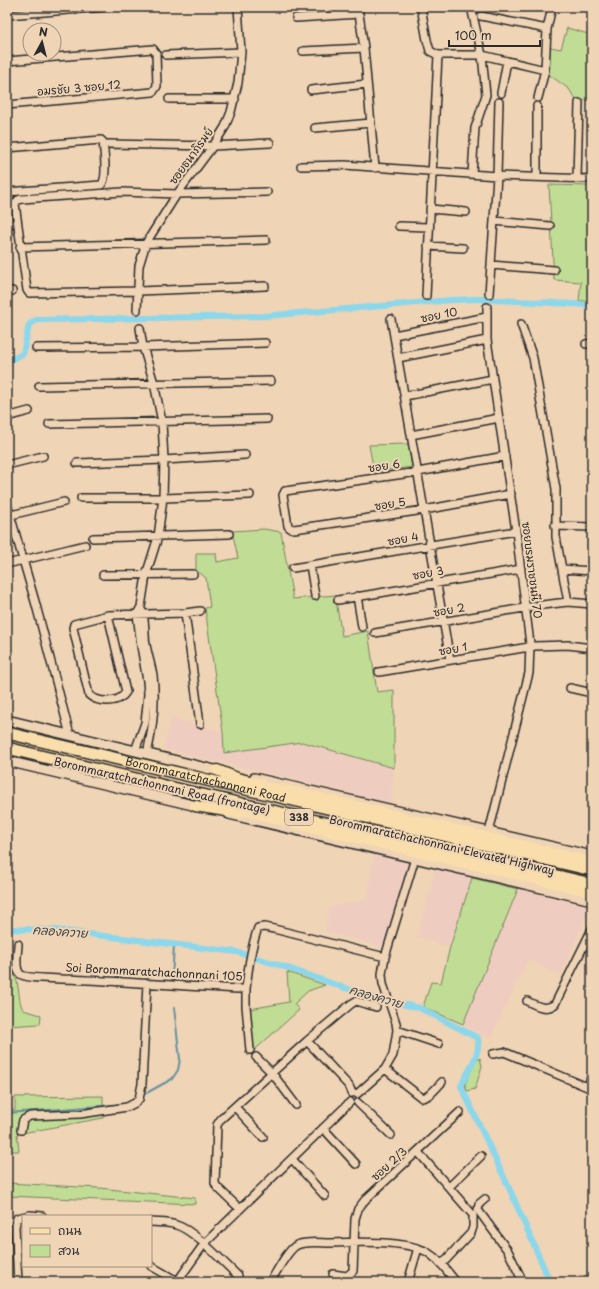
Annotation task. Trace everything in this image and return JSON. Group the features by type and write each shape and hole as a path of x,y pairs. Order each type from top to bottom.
{"highway":[{"name":"Borommaratchachonnani Road","path":"7,733 592,870"},
{"name":"Borommaratchachonnani Road","path":"7,748 194,793 592,884"}],"main road":[{"path":"7,720 147,754 301,788 592,856"},
{"name":"Borommaratchachonnani Road (frontage)","path":"7,761 592,900"},
{"path":"217,770 237,778 291,791"},
{"name":"Borommaratchachonnani Elevated Highway","path":"201,779 291,791 592,862"},
{"name":"Borommaratchachonnani Elevated Highway","path":"194,793 220,803 273,818 592,892"},
{"path":"194,806 273,818"}],"street":[{"path":"7,16 106,7"},
{"name":"ซอยธนาภิรมย์","path":"137,310 139,266 146,243 176,194 213,146 225,127 235,98 241,52 238,7"},
{"path":"421,7 426,40 430,51 438,55 482,55 545,70"},
{"path":"471,7 482,55 486,95 476,128 472,174"},
{"path":"538,98 545,70 547,29 552,7"},
{"path":"296,18 358,11 368,84 375,168"},
{"path":"482,16 547,29"},
{"path":"303,51 364,48"},
{"name":"อมรชัย 3 ซอย 12","path":"7,61 153,49 156,53 157,86 153,92 7,105"},
{"path":"166,55 241,52"},
{"path":"426,296 428,228 433,171 438,55"},
{"path":"501,93 507,61"},
{"path":"312,90 368,84"},
{"path":"169,98 235,98"},
{"path":"489,294 497,176 499,102"},
{"path":"577,178 579,103"},
{"path":"537,106 537,177"},
{"path":"315,128 371,123"},
{"path":"7,148 101,140 103,142 105,176 101,185 7,192"},
{"path":"108,144 213,146 270,143"},
{"path":"301,166 345,165 497,176 592,179"},
{"path":"264,286 139,291 30,292 27,290 15,204 16,201 20,199 122,192 176,194 267,192"},
{"path":"430,209 466,212"},
{"path":"494,221 550,226"},
{"path":"399,226 428,228"},
{"path":"20,247 266,240"},
{"path":"428,246 463,248"},
{"path":"491,265 554,270"},
{"name":"ซอยบรมราชชนนี 70","path":"487,307 487,340 511,494 530,646 529,673 489,832"},
{"name":"ซอย 10","path":"394,335 488,317"},
{"path":"391,319 450,660"},
{"path":"521,324 530,346 556,489 557,507 555,526 568,602"},
{"path":"135,751 143,730 146,712 147,681 141,646 140,612 146,575 158,537 163,498 164,460 162,422 154,383 143,347 140,328"},
{"path":"398,358 487,340"},
{"path":"36,348 143,347 265,343"},
{"path":"405,396 493,379"},
{"path":"39,386 271,380"},
{"path":"7,416 30,410"},
{"path":"411,435 499,418"},
{"path":"49,424 267,419"},
{"path":"7,465 43,456"},
{"path":"77,463 245,456"},
{"name":"ซอย 6","path":"286,510 283,493 285,491 418,472 505,456"},
{"name":"ซอย 5","path":"286,510 288,526 294,529 424,510 511,494"},
{"path":"81,498 163,498 250,495"},
{"path":"9,515 64,502"},
{"path":"7,504 9,515 24,560 70,736"},
{"path":"555,526 592,528"},
{"name":"ซอย 4","path":"293,568 516,531"},
{"path":"93,538 229,534"},
{"path":"7,564 84,545"},
{"path":"310,565 315,596"},
{"name":"ซอย 3","path":"338,600 521,569"},
{"path":"562,569 592,571"},
{"path":"103,575 193,574"},
{"path":"357,596 362,627"},
{"name":"ซอย 2","path":"375,633 568,602 592,604"},
{"path":"108,615 126,692 121,698 113,701 89,696 73,628 76,622 108,615 140,612 185,613 200,611"},
{"path":"140,612 154,688 154,714 147,754"},
{"path":"185,613 200,724"},
{"name":"ซอย 1","path":"379,672 530,646 568,645 592,648"},
{"path":"570,688 592,693"},
{"path":"143,730 152,732"},
{"path":"350,1102 349,1096 355,1094 385,1069 393,1055 397,1030 394,1016 383,984 382,974 385,957 415,858"},
{"name":"Soi Borommaratchachonnani 105","path":"18,944 17,963 20,973 22,975 36,978 246,989 249,966 258,928 264,927 385,957"},
{"path":"527,1001 544,1008 555,1004 592,929"},
{"path":"21,1130 23,1120 30,1116 80,1114 107,1111 127,1107 135,1103 139,1096 142,1084 147,983"},
{"path":"246,989 250,1050"},
{"path":"240,1209 217,1187 215,1179 217,1125 307,1041 342,1011 356,1001 376,1007"},
{"path":"397,1030 439,1044"},
{"path":"307,1041 360,1099 358,1103"},
{"path":"493,1054 504,1052 590,1088 592,1074"},
{"path":"256,1058 272,1073 296,1105"},
{"path":"385,1069 422,1098 426,1098 442,1082"},
{"path":"350,1102 353,1104 358,1103 391,1135"},
{"path":"152,1267 178,1282 204,1244 350,1102"},
{"path":"235,1107 262,1137"},
{"name":"ซอย 2/3","path":"333,1274 347,1276 353,1271 355,1218 358,1209 365,1200 460,1112"},
{"path":"323,1128 356,1164"},
{"path":"418,1152 473,1215 473,1227 471,1233 442,1264"},
{"path":"449,1188 481,1156"},
{"path":"292,1159 325,1196"},
{"path":"485,1198 479,1204 478,1210 508,1251 523,1282"},
{"path":"18,1282 20,1255 15,1227 17,1218 22,1217"},
{"path":"152,1222 176,1225 185,1229 204,1244 238,1276"},
{"path":"274,1280 289,1252 296,1246 304,1243 354,1242 382,1243 418,1248 432,1255 442,1264 456,1282"},
{"path":"408,1282 418,1248"}],"shaded area":[{"path":"171,718 223,732 224,753 302,742 394,768 391,803 164,749"},
{"path":"374,854 409,862 383,947 325,931 330,907 367,900"},
{"path":"436,869 472,878 450,947 417,937"},
{"path":"518,889 591,906 560,975 528,959 490,1039 463,1024"}],"green space":[{"path":"567,28 592,35 592,101 576,100 569,89 548,74 550,47 561,49"},
{"path":"549,185 592,186 592,301 579,301 581,282 554,280"},
{"path":"408,444 412,467 374,472 369,445"},
{"path":"264,529 281,532 293,599 335,595 342,636 368,631 377,692 394,690 394,768 302,742 224,753 223,732 205,608 210,607 206,578 196,570 196,553 216,553 217,562 238,558 232,531"},
{"path":"472,878 518,889 463,1024 423,1007 431,982 441,983 450,947"},
{"path":"7,967 12,971 17,981 23,1010 41,1015 40,1024 7,1026"},
{"path":"287,972 325,985 308,991 294,1004 299,1010 248,1056 244,1010 289,1002"},
{"path":"480,1058 482,1066 475,1089 467,1091 465,1085 474,1062"},
{"path":"103,1096 103,1118 17,1134 19,1151 7,1151 7,1111 15,1110 15,1097"},
{"path":"7,1183 99,1188 195,1198 195,1204 7,1196"}],"waterway":[{"path":"7,361 23,354 29,325 36,320 264,316 480,299 592,305"},
{"name":"คลองควาย","path":"7,929 55,930 237,952 374,998 420,1008 478,1038 478,1050 476,1056 461,1086 510,1190 550,1282"},
{"path":"172,980 174,944"},
{"path":"141,1096 172,1079 178,1070 180,1059 174,1008"},
{"path":"7,1113 126,1104 136,1098"}]}
